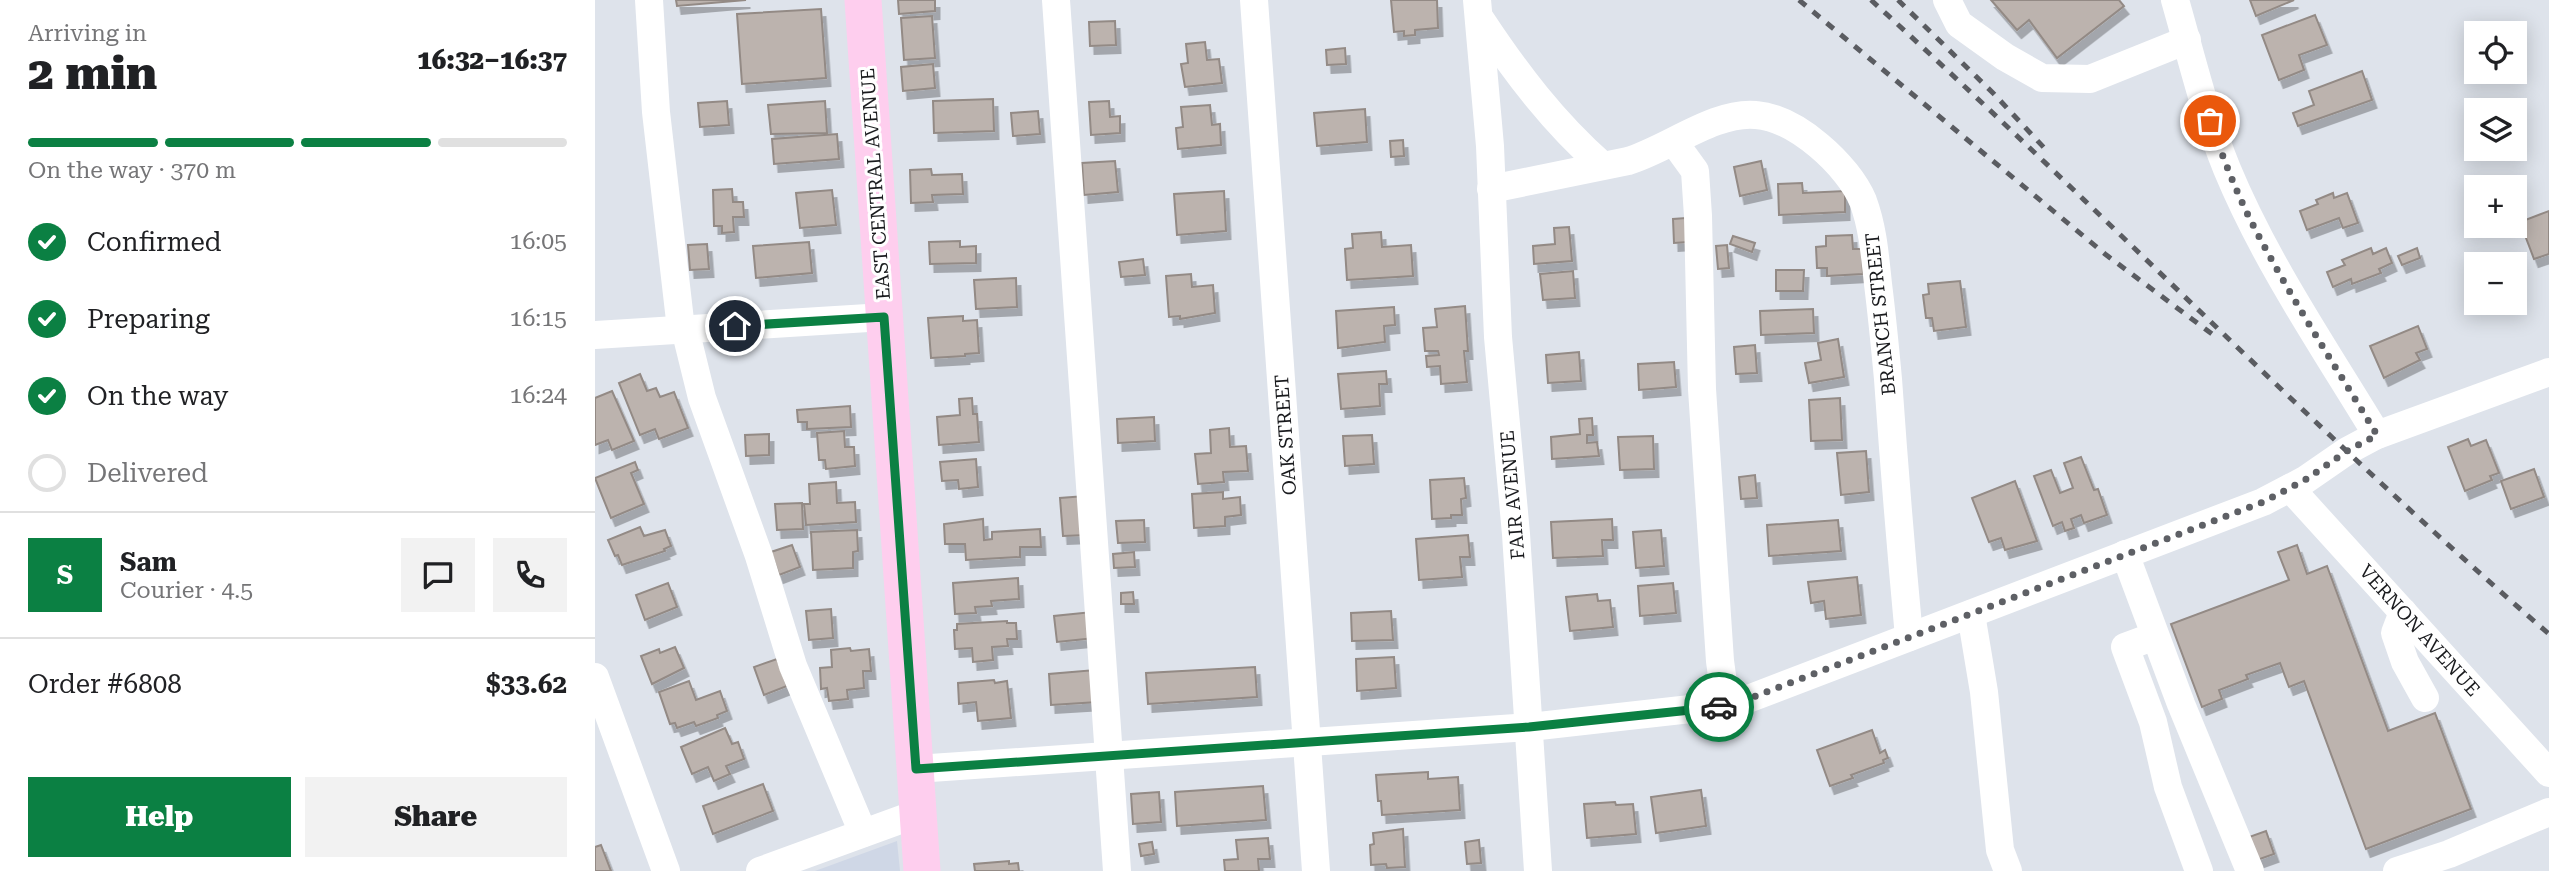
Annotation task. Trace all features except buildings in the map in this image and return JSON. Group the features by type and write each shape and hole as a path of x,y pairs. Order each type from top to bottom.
{"main road":[{"name":"EAST CENTRAL AVENUE","path":"863,0 922,871"}],"street":[{"path":"649,0 656,113 683,329 702,398 759,556 793,666 863,833"},
{"path":"1056,0 1117,871"},
{"name":"OAK STREET","path":"1254,0 1315,871"},
{"path":"1947,0 1959,24 2005,58 2042,78 2090,79 2187,40"},
{"path":"2175,0 2210,121 2247,213 2281,276 2377,435"},
{"path":"1478,9 1510,64 1567,135 1602,165"},
{"name":"FAIR AVENUE","path":"1478,9 1488,119 1497,337 1516,534 1538,871"},
{"name":"BRANCH STREET","path":"1492,189 1642,156 1738,115 1761,115 1783,121 1830,155 1844,170 1862,198 1872,227 1885,340 1909,637"},
{"path":"1674,142 1695,171 1702,388 1720,661 1726,705"},
{"path":"595,335 884,317"},
{"path":"916,769 1529,727 1726,705 1748,699 2263,502 2377,435 2549,372"},
{"name":"VERNON AVENUE","path":"2290,488 2549,773"},
{"path":"2125,554 2181,704 2250,871"},
{"path":"2403,611 2395,632 2405,662 2425,698"},
{"path":"1971,614 1984,692 2000,850 2008,871"},
{"path":"2155,636 2126,648 2154,722 2168,787 2199,871"},
{"path":"595,677 666,871"},
{"path":"2154,722 2181,704"},
{"path":"2397,871 2433,865 2549,812"},
{"path":"760,871 919,813"}],"shaded area":[{"path":"897,841 900,871 815,871"}],"railway":[{"path":"1799,0 2105,254 2212,334"},
{"path":"1871,0 2041,158 2377,479 2549,634"},
{"path":"1898,0 1994,94 2048,152"}],"way so far":[{"path":"1719,707 1748,699 2263,502 2305,480 2347,451 2377,435 2281,276 2247,213 2210,121"}],"route":[{"path":"735,326 884,317 916,769 1529,727 1719,707"}]}
